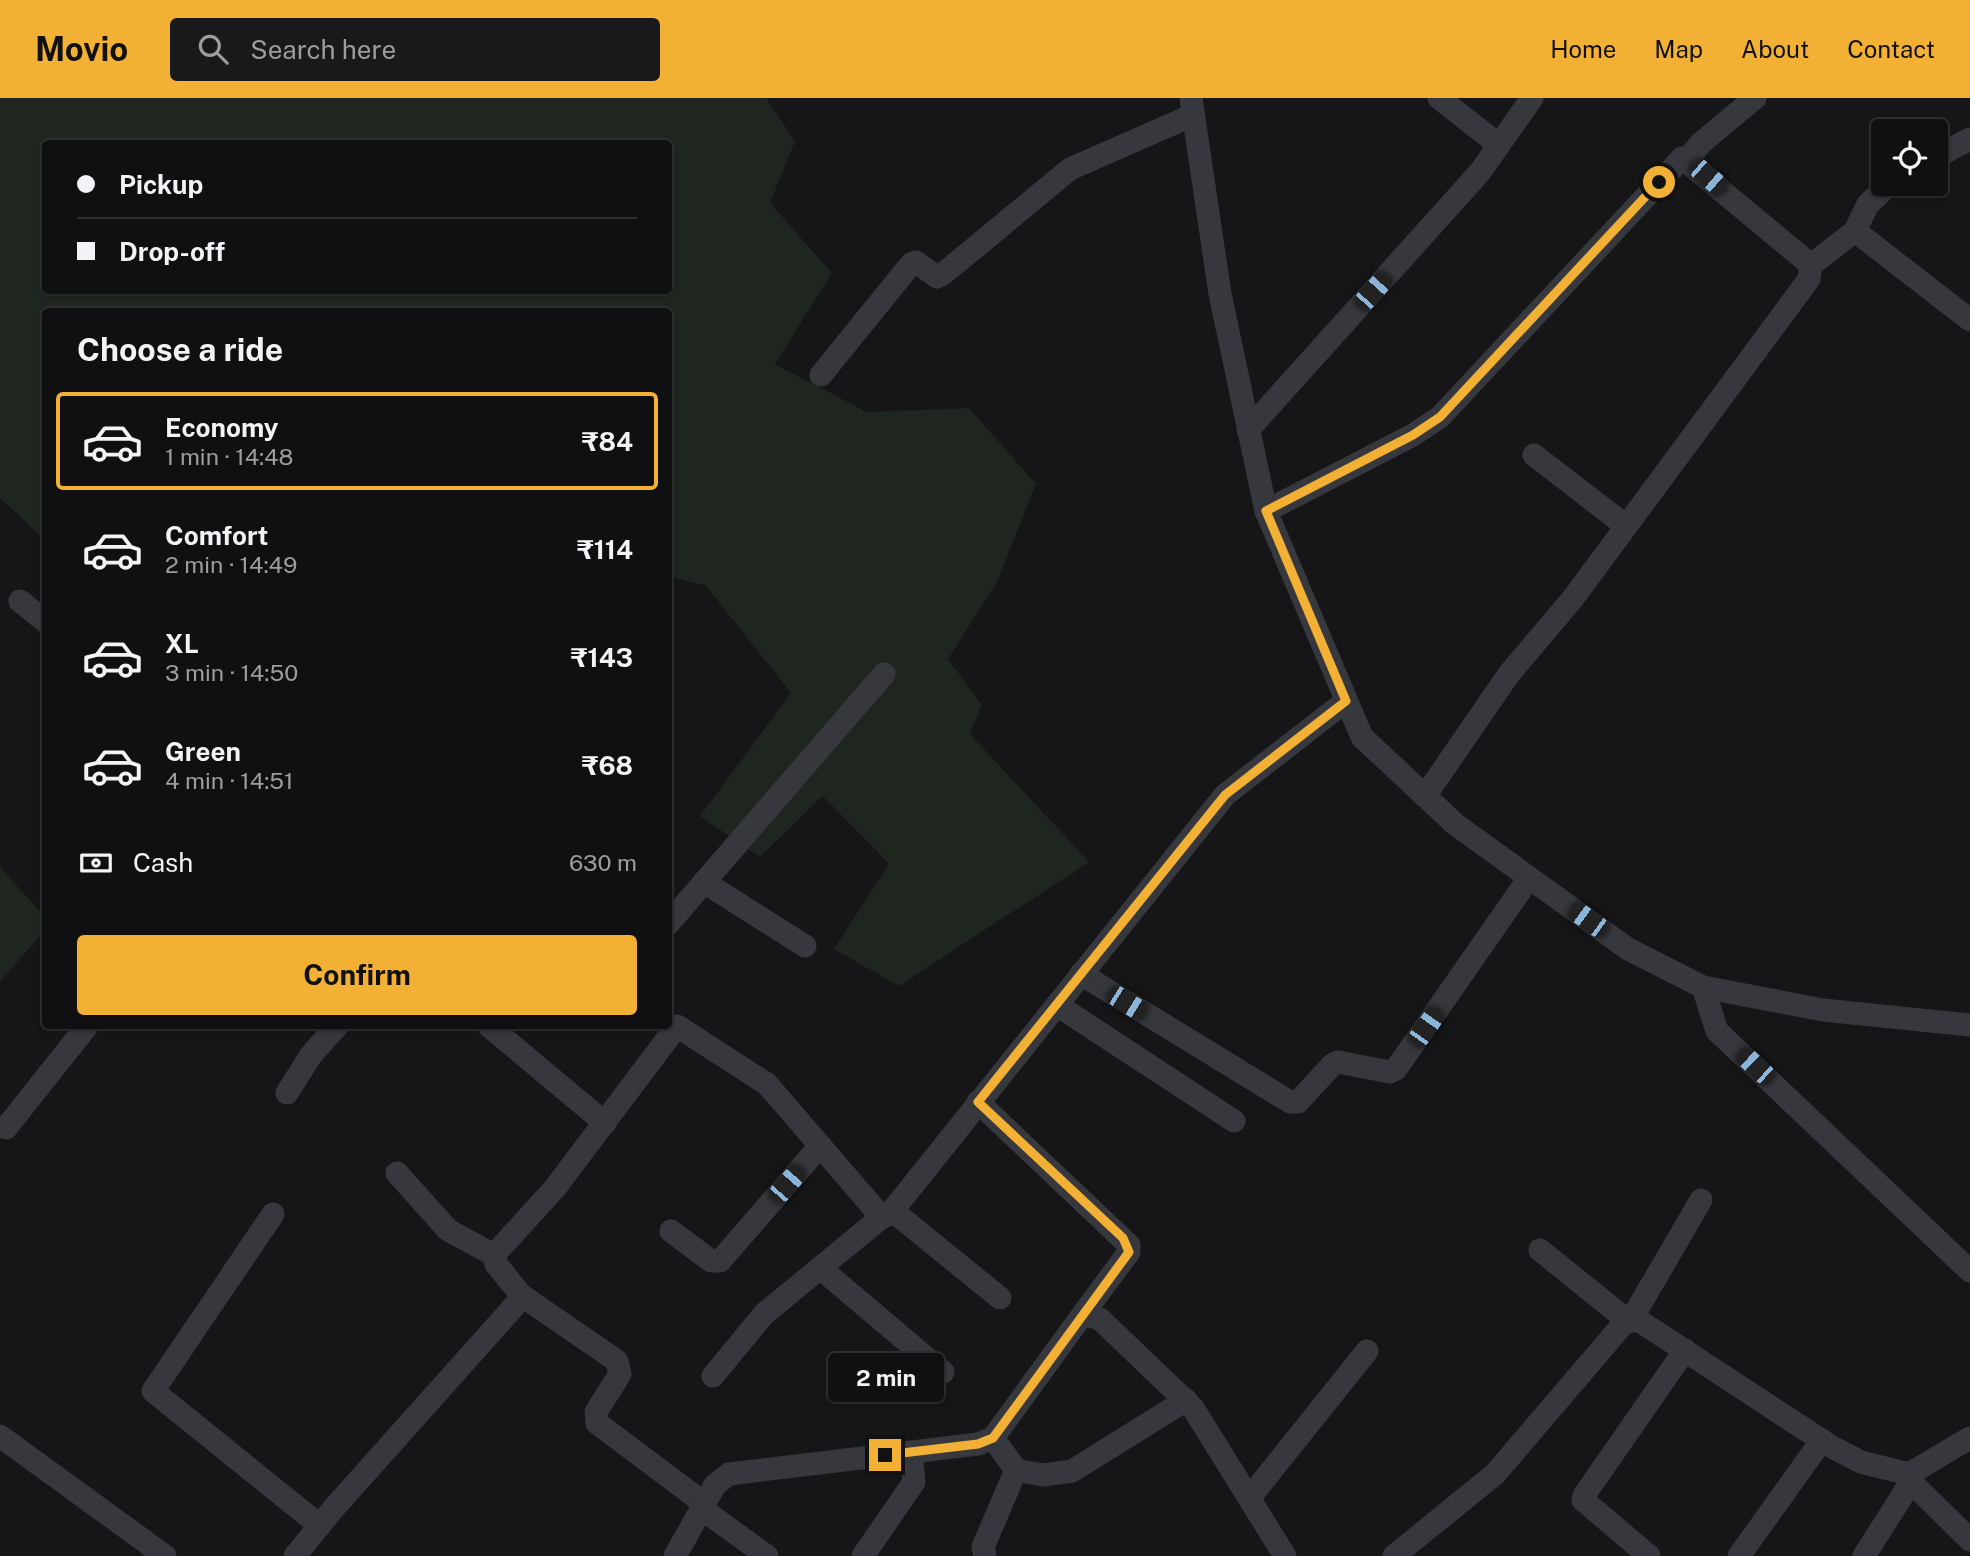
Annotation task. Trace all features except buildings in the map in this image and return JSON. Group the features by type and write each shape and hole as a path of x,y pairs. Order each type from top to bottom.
{"street":[{"path":"1438,98 1499,145"},
{"path":"1248,430 1480,172 1532,98"},
{"path":"1688,159 1701,143 1755,98"},
{"path":"821,375 911,264 916,262 937,277 943,274 1070,169 1192,106 1220,294 1266,511 1362,737 1455,824 1628,949 1703,987 1823,1010 1970,1024"},
{"path":"1948,151 1970,139"},
{"path":"1266,511 1413,435 1440,417 1682,158 1688,159 1811,265"},
{"path":"1425,796 1509,674 1574,597 1810,279 1811,265 1855,231 1868,204 1877,196"},
{"path":"1855,231 1970,320"},
{"path":"1534,455 1626,526"},
{"path":"20,601 42,619"},
{"path":"672,919 884,674"},
{"path":"713,1376 764,1314 888,1215 1225,795 1346,701"},
{"path":"1081,974 1290,1102 1297,1102 1338,1062 1390,1072 1396,1069 1529,878"},
{"path":"704,882 805,946"},
{"path":"1703,987 1717,1031 1970,1271"},
{"path":"1057,1004 1234,1121"},
{"path":"673,1023 766,1084 820,1146 888,1215 1000,1298"},
{"path":"6,1128 85,1029"},
{"path":"287,1093 311,1055 334,1029"},
{"path":"493,1029 605,1123"},
{"path":"494,1255 555,1188 605,1123 669,1029"},
{"path":"675,1556 720,1478 729,1474 978,1444 993,1438 1129,1252 1129,1245 978,1102"},
{"path":"671,1231 711,1261 720,1261 820,1146"},
{"path":"397,1173 448,1230 494,1255 496,1264 521,1295 617,1361 620,1374 596,1412 597,1423 767,1556"},
{"path":"1394,1556 1495,1474 1630,1320 1702,1200"},
{"path":"273,1214 153,1391 326,1517"},
{"path":"1540,1250 1630,1320 1638,1320 1822,1440 1861,1462 1910,1478 1970,1540"},
{"path":"820,1268 943,1372"},
{"path":"295,1556 521,1295"},
{"path":"1083,1314 1100,1319 1186,1400 1251,1496 1285,1556"},
{"path":"1649,1556 1588,1507 1583,1500 1584,1494 1685,1350"},
{"path":"1251,1496 1367,1351"},
{"path":"993,1438 1016,1470 1043,1475 1072,1471 1186,1400"},
{"path":"0,1436 165,1556"},
{"path":"1864,1556 1910,1478 1970,1438"},
{"path":"1739,1556 1822,1440"},
{"path":"863,1556 914,1482 911,1452"},
{"path":"980,1551 1016,1470"}],"shaded area":[{"path":"0,98 766,98 795,141 770,203 832,273 775,364 867,412 969,408 1036,484 997,582 948,659 982,705 970,734 1089,862 899,986 834,949 889,864 823,796 760,857 700,816 791,693 706,586 672,577 672,308 42,308 42,537 0,498"},
{"path":"0,867 42,914 42,933 0,982"}],"route":[{"path":"885,1455 978,1444 993,1438 1129,1252 1129,1245 1123,1238 978,1102 1225,795 1346,701 1266,511 1413,435 1440,417 1659,182"}]}
